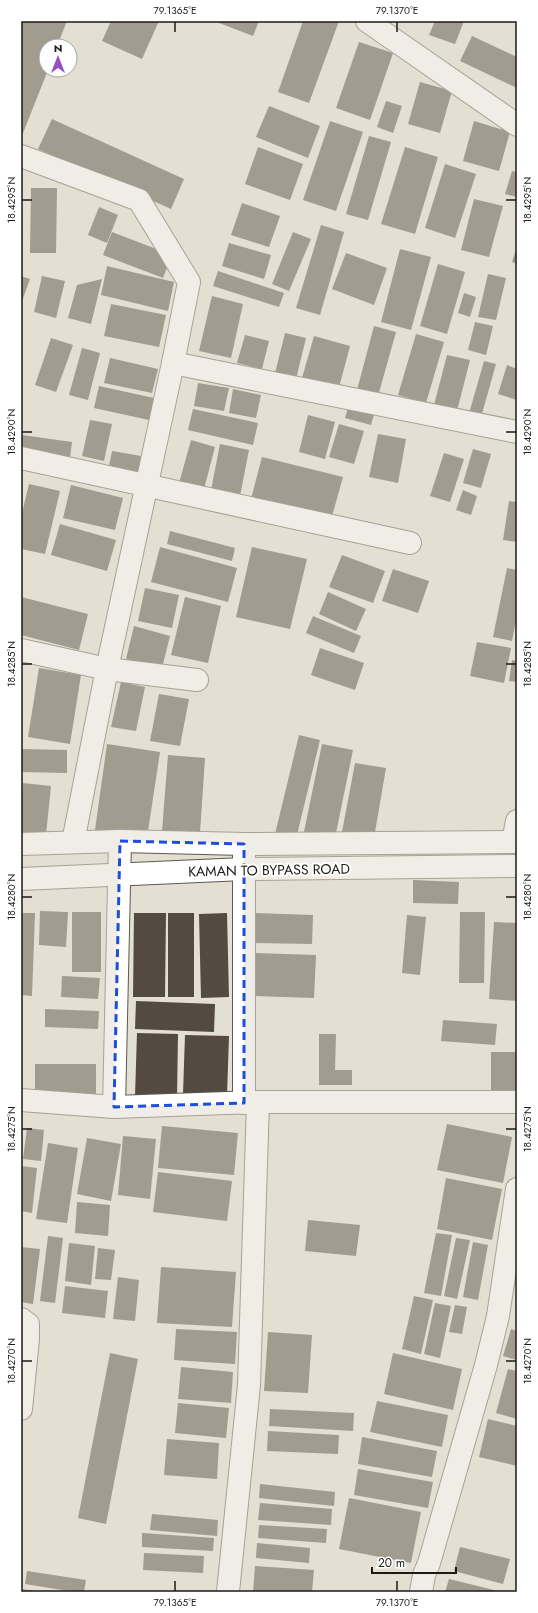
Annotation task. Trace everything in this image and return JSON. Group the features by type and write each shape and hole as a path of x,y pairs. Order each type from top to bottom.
{"street":[{"path":"366,21 517,126"},
{"path":"21,156 139,200 189,282 73,842"},
{"path":"173,363 517,432"},
{"path":"21,458 410,543"},
{"path":"21,650 108,669 197,680"},
{"path":"515,842 517,820"},
{"path":"114,1107 120,841"},
{"name":"KAMAN TO BYPASS ROAD","path":"21,844 120,841 244,844 515,842"},
{"path":"228,1592 248,1386 251,1103 244,844"},
{"name":"KAMAN TO BYPASS ROAD","path":"21,878 244,869 517,866"},
{"path":"21,1100 114,1107 251,1103 517,1102"},
{"path":"421,1592 424,1575 430,1563 498,1316 517,1189"},
{"path":"21,1319 28,1324 28,1339 21,1409"}],"highlighted area":[{"path":"120,841 244,844 244,1103 114,1107"}],"building":[{"path":"21,21 67,21 60,38 38,38 38,78 45,78 21,138"},
{"path":"111,21 159,21 142,59 102,41"},
{"path":"214,21 259,21 253,36"},
{"path":"303,21 339,21 309,103 278,92"},
{"path":"435,21 464,21 455,44 429,35"},
{"path":"472,36 517,57 517,88 460,61"},
{"path":"359,42 393,53 370,120 336,108"},
{"path":"420,82 452,91 440,133 408,124"},
{"path":"386,101 402,106 393,133 377,127"},
{"path":"269,106 320,126 308,158 256,137"},
{"path":"52,119 184,179 171,209 38,149"},
{"path":"330,121 363,132 336,211 303,200"},
{"path":"474,121 510,132 499,171 463,161"},
{"path":"369,136 391,142 368,220 346,214"},
{"path":"258,147 303,164 290,200 245,184"},
{"path":"405,147 438,157 415,234 381,224"},
{"path":"445,164 476,174 455,238 425,228"},
{"path":"512,171 517,172 517,197 505,194"},
{"path":"31,188 57,188 56,253 30,253"},
{"path":"474,199 503,206 489,257 461,250"},
{"path":"242,203 280,216 269,247 231,235"},
{"path":"99,207 118,215 107,243 88,235"},
{"path":"321,225 344,232 320,315 296,308"},
{"path":"112,232 172,255 163,278 103,255"},
{"path":"293,232 311,239 289,291 272,284"},
{"path":"229,243 271,255 264,279 222,266"},
{"path":"517,247 517,264 512,262"},
{"path":"400,249 431,257 411,330 381,322"},
{"path":"346,253 387,268 374,305 332,289"},
{"path":"438,264 465,272 447,334 420,326"},
{"path":"107,266 174,282 168,311 101,295"},
{"path":"218,271 284,293 279,307 213,286"},
{"path":"488,274 506,278 496,320 478,317"},
{"path":"21,276 30,279 21,304"},
{"path":"42,276 65,281 56,318 34,312"},
{"path":"102,279 91,324 68,318 77,285"},
{"path":"464,293 476,297 470,317 458,313"},
{"path":"212,296 243,304 231,358 199,351"},
{"path":"111,304 166,315 159,347 104,336"},
{"path":"475,322 493,326 486,355 468,350"},
{"path":"374,326 396,332 378,396 357,390"},
{"path":"285,333 306,338 295,383 274,377"},
{"path":"416,334 444,342 426,403 398,395"},
{"path":"245,335 269,341 262,369 237,363"},
{"path":"314,336 350,346 337,395 300,385"},
{"path":"51,338 73,345 56,392 35,385"},
{"path":"82,348 100,353 88,400 69,395"},
{"path":"447,355 470,360 457,411 434,405"},
{"path":"110,358 158,369 152,393 104,383"},
{"path":"484,361 496,364 480,421 468,417"},
{"path":"507,365 517,369 517,400 498,394"},
{"path":"198,383 229,388 224,411 194,406"},
{"path":"99,386 154,398 149,420 94,408"},
{"path":"233,389 261,395 256,418 229,413"},
{"path":"349,404 375,411 371,425 345,418"},
{"path":"193,409 258,423 253,445 188,430"},
{"path":"308,415 335,422 325,459 299,452"},
{"path":"90,420 112,424 104,461 82,456"},
{"path":"339,424 364,431 354,464 329,457"},
{"path":"378,434 406,439 398,483 369,477"},
{"path":"22,435 72,442 70,458 21,450"},
{"path":"191,440 215,447 203,493 178,487"},
{"path":"220,444 249,450 240,496 211,490"},
{"path":"473,449 491,454 481,488 463,483"},
{"path":"112,451 141,456 138,476 108,471"},
{"path":"444,453 464,459 450,502 430,496"},
{"path":"262,457 343,477 331,520 251,499"},
{"path":"29,484 60,491 45,554 21,549 21,517"},
{"path":"71,485 123,498 115,530 63,518"},
{"path":"463,490 477,496 471,515 456,510"},
{"path":"509,501 517,502 517,542 503,540"},
{"path":"60,524 116,540 107,571 51,555"},
{"path":"170,531 235,548 232,561 167,544"},
{"path":"160,547 237,568 228,602 151,582"},
{"path":"252,547 307,559 290,629 236,617"},
{"path":"342,555 385,571 373,603 329,587"},
{"path":"507,568 517,570 517,616 512,641 493,637"},
{"path":"393,569 429,581 418,613 382,601"},
{"path":"145,588 179,595 172,628 138,621"},
{"path":"328,592 366,609 356,631 319,614"},
{"path":"21,597 88,614 79,650 21,635"},
{"path":"185,597 221,606 208,663 171,655"},
{"path":"313,616 361,636 354,653 306,633"},
{"path":"134,626 170,636 162,668 126,659"},
{"path":"477,642 511,648 504,683 470,676"},
{"path":"320,648 364,663 355,690 311,675"},
{"path":"512,660 517,661 517,682 509,681"},
{"path":"39,668 81,675 70,744 28,737"},
{"path":"121,682 145,687 136,731 111,727"},
{"path":"159,694 189,699 180,746 150,741"},
{"path":"299,735 320,740 296,839 275,834"},
{"path":"107,744 160,752 147,838 95,830"},
{"path":"322,744 353,750 335,838 304,832"},
{"path":"21,749 67,750 67,773 21,772"},
{"path":"168,755 205,758 200,833 162,831"},
{"path":"355,763 386,768 374,838 342,832"},
{"path":"23,783 51,786 46,835 21,833"},
{"path":"413,880 459,882 458,904 413,903"},
{"path":"40,911 68,912 66,947 39,945"},
{"path":"72,912 101,912 101,972 72,972"},
{"path":"460,912 485,912 484,983 459,983"},
{"path":"21,913 35,913 32,996 21,995"},
{"path":"134,913 166,913 165,997 133,997"},
{"path":"168,913 194,913 194,997 168,997"},
{"path":"227,913 229,997 201,998 199,914"},
{"path":"255,913 313,915 312,944 255,943"},
{"path":"407,915 426,917 420,975 402,973"},
{"path":"494,922 517,923 517,1001 489,999"},
{"path":"255,953 316,955 314,998 253,996"},
{"path":"62,976 100,978 98,999 61,997"},
{"path":"136,1001 215,1004 214,1032 135,1029"},
{"path":"45,1009 99,1011 98,1029 45,1027"},
{"path":"443,1020 497,1024 495,1045 441,1041"},
{"path":"137,1033 178,1034 177,1097 135,1096"},
{"path":"319,1034 336,1034 335,1070 352,1070 352,1085 319,1085"},
{"path":"185,1035 229,1036 227,1095 183,1094"},
{"path":"491,1052 517,1052 517,1097 491,1097"},
{"path":"35,1064 96,1064 96,1095 35,1096"},
{"path":"447,1124 512,1137 503,1183 437,1170"},
{"path":"162,1126 238,1133 234,1175 158,1168"},
{"path":"27,1128 44,1130 41,1161 23,1159"},
{"path":"123,1136 156,1139 150,1199 118,1195"},
{"path":"87,1138 121,1144 111,1201 77,1194"},
{"path":"48,1143 78,1148 67,1223 36,1219"},
{"path":"21,1166 37,1168 32,1213 21,1211"},
{"path":"158,1172 232,1181 227,1221 153,1212"},
{"path":"446,1178 502,1189 492,1240 437,1229"},
{"path":"77,1202 110,1205 108,1236 75,1233"},
{"path":"308,1220 360,1225 356,1256 305,1251"},
{"path":"436,1233 452,1235 441,1296 424,1293"},
{"path":"48,1236 63,1238 55,1303 40,1301"},
{"path":"456,1238 470,1240 457,1299 444,1296"},
{"path":"473,1242 488,1245 478,1300 463,1297"},
{"path":"69,1243 95,1246 91,1285 65,1281"},
{"path":"21,1247 40,1249 33,1304 21,1302"},
{"path":"98,1248 115,1250 111,1280 95,1279"},
{"path":"161,1267 236,1272 232,1327 157,1323"},
{"path":"118,1277 139,1280 135,1321 113,1319"},
{"path":"65,1286 108,1291 105,1318 62,1313"},
{"path":"414,1296 433,1300 421,1354 402,1349"},
{"path":"435,1303 451,1306 440,1358 424,1354"},
{"path":"455,1305 467,1307 462,1334 449,1332"},
{"path":"176,1329 237,1332 235,1364 174,1360"},
{"path":"511,1329 517,1331 517,1360 503,1356"},
{"path":"268,1332 312,1335 308,1393 264,1391"},
{"path":"110,1353 138,1359 106,1524 78,1518"},
{"path":"393,1353 462,1369 453,1410 384,1394"},
{"path":"181,1367 233,1372 231,1403 178,1399"},
{"path":"508,1369 517,1371 517,1419 496,1413"},
{"path":"377,1401 448,1415 442,1447 370,1432"},
{"path":"178,1403 229,1408 226,1438 175,1433"},
{"path":"270,1409 354,1413 353,1431 269,1426"},
{"path":"488,1419 517,1426 517,1466 479,1457"},
{"path":"268,1431 339,1435 338,1454 267,1451"},
{"path":"362,1437 437,1451 432,1477 358,1464"},
{"path":"167,1439 219,1443 217,1479 164,1475"},
{"path":"358,1469 433,1482 428,1508 354,1495"},
{"path":"260,1484 335,1492 334,1506 259,1498"},
{"path":"349,1498 421,1512 411,1563 339,1549"},
{"path":"260,1503 332,1509 331,1525 258,1520"},
{"path":"152,1514 218,1520 217,1536 150,1530"},
{"path":"259,1525 327,1529 326,1543 258,1538"},
{"path":"142,1533 214,1538 213,1551 142,1547"},
{"path":"257,1543 310,1548 309,1563 256,1558"},
{"path":"460,1547 510,1559 503,1584 454,1571"},
{"path":"144,1553 204,1556 203,1573 143,1570"},
{"path":"255,1566 314,1570 312,1592 253,1592"},
{"path":"27,1571 86,1580 84,1592 74,1592 25,1584"},
{"path":"449,1579 498,1591 498,1592 445,1592"},
{"path":"22,1589 34,1591 34,1592 22,1592"}]}
